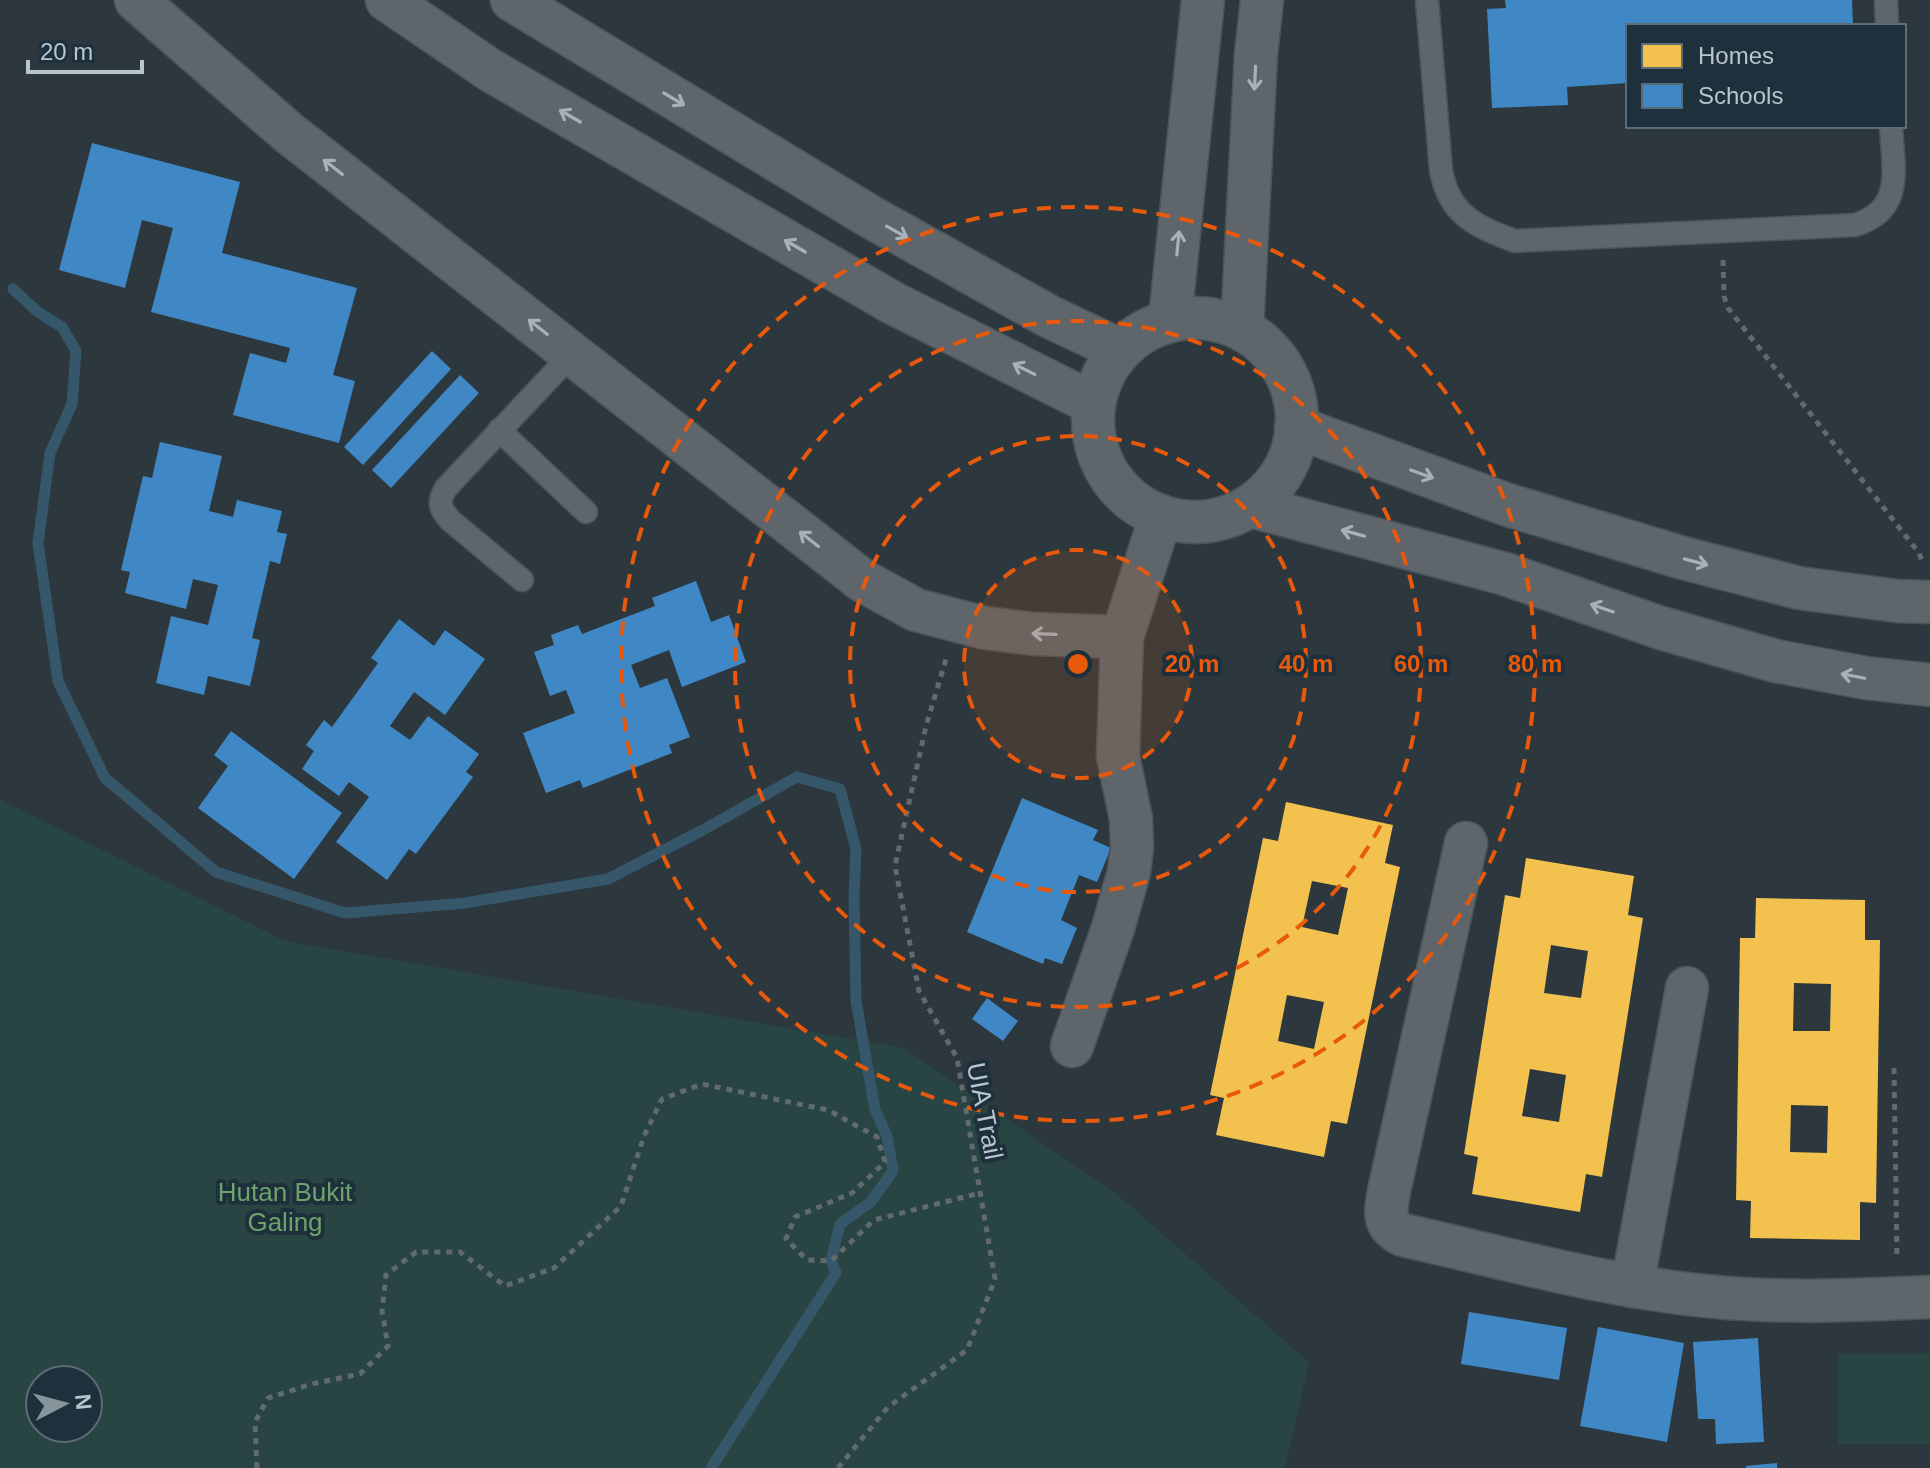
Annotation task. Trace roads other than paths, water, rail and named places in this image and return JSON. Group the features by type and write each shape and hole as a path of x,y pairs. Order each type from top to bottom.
{"street":[{"path":"136,0 289,133 863,581 916,610 985,628 1034,634 1122,637"},
{"path":"387,0 490,70 893,303 1094,404"},
{"path":"512,0 869,216 1050,317 1120,350"},
{"path":"1170,320 1203,0"},
{"path":"1242,329 1256,54 1262,0"},
{"path":"1194,317 1218,320 1242,329 1261,342 1277,359 1295,403 1296,427 1292,450 1283,472 1251,506 1207,522 1184,522 1140,506 1121,491 1107,472 1098,451 1093,428 1094,404 1108,366 1120,350 1143,331 1170,320 1194,317"},
{"path":"1296,427 1508,505 1683,558 1799,588 1897,601 1927,584"},
{"path":"1251,506 1505,574 1661,628 1776,661 1866,678 1930,685"},
{"path":"1072,1046 1129,872 1131,819 1118,756 1122,637 1161,516"},
{"path":"1466,843 1389,1191 1386,1215 1393,1230 1403,1235 1632,1286 1728,1298 1842,1301 1930,1297"},
{"path":"1632,1286 1687,988"}],"lane":[{"path":"1427,0 1441,171 1449,197 1468,219 1487,231 1515,241 1855,225 1871,220 1883,210 1892,193 1891,128"},
{"path":"1886,0 1887,24"},
{"path":"522,580 451,521 440,505 441,497 499,430 572,354"},
{"path":"499,430 586,512"}],"waterway":[{"path":"13,289 38,312 62,327 76,351 72,404 50,453 38,543 58,681 105,778 216,872 345,913 465,903 608,879 797,777 840,789 856,849 856,1001 875,1110 887,1136 893,1171 871,1202 840,1224 831,1261 836,1273 711,1468"}],"park label":[{"name":"Hutan Bukit Galing","path":"285,1207"}]}
